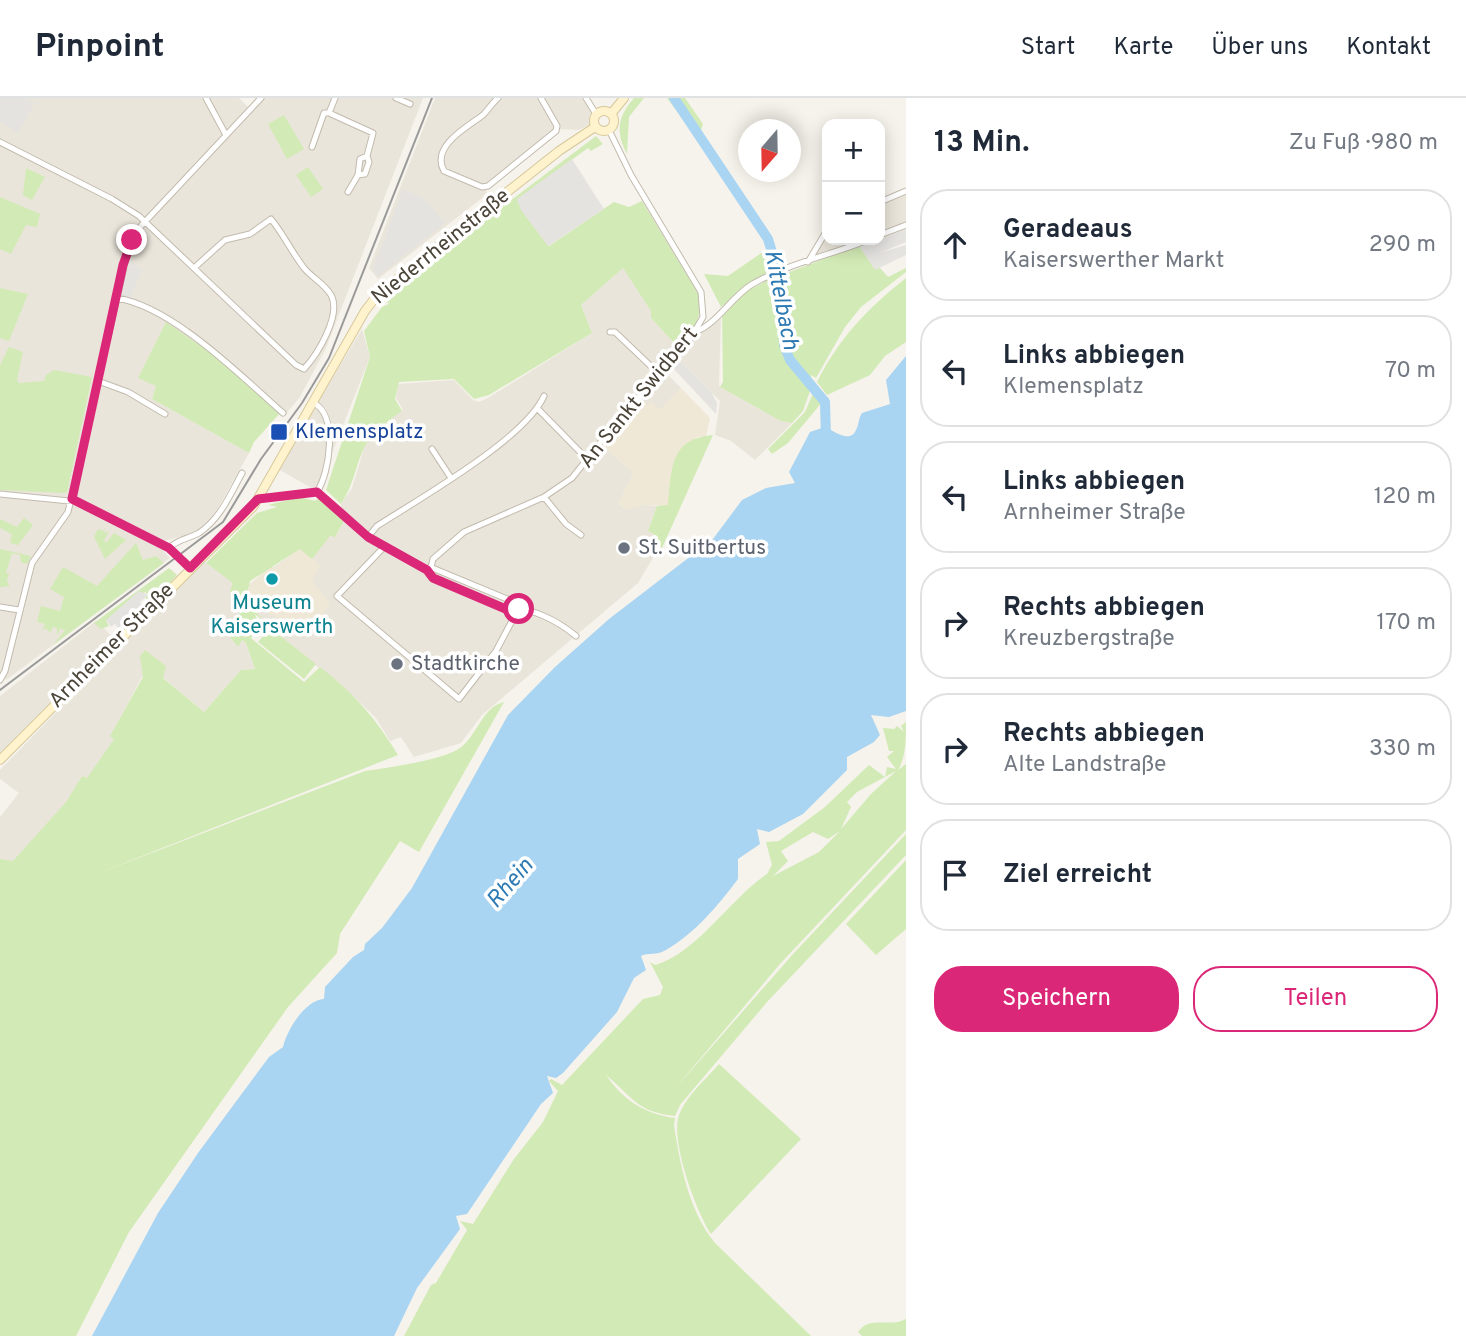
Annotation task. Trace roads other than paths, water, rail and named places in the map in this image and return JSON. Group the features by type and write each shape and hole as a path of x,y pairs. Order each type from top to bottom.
{"main road":[{"path":"611,114 624,98"},
{"path":"604,111 611,114 614,121 609,130 602,131 595,127 596,114 604,111"},
{"name":"Niederrheinstraße","path":"276,468 317,405 365,311 378,294 559,151 595,127"},
{"name":"Arnheimer Straße","path":"0,760 258,499 276,468"}],"street":[{"path":"206,98 226,135"},
{"path":"0,680 5,671 32,563 65,521 72,499 127,250 145,222 261,98"},
{"path":"329,113 335,98"},
{"path":"396,98 410,104"},
{"path":"498,98 483,115 450,139 441,162 444,170 482,187 488,186 556,131 557,126 541,98"},
{"path":"586,98 596,114"},
{"path":"312,147 324,113 373,134 367,156 360,159 358,175 348,192"},
{"name":"An Sankt Swidbert","path":"429,568 433,558 464,532 544,497 572,478 658,373 698,331 704,307 701,292 632,175 609,130"},
{"path":"0,142 112,199 145,222 296,365 304,369 309,365 321,348 332,316 333,300 324,285 308,274 288,248 288,240 271,219 250,234 225,240 194,268"},
{"path":"885,200 906,191"},
{"path":"885,233 906,225"},
{"path":"808,262 822,238"},
{"path":"698,331 738,294 772,275 854,245"},
{"path":"116,298 139,303 208,346 284,413"},
{"path":"610,332 615,332 658,373"},
{"path":"98,381 137,396 165,414"},
{"path":"368,537 377,526 516,432 538,409 544,396"},
{"path":"317,405 331,450 327,473 317,492"},
{"path":"538,409 587,459"},
{"path":"432,449 451,478"},
{"path":"169,548 177,540 193,536 212,522 242,473"},
{"path":"258,499 317,492 348,516 368,537 384,547 429,568 512,600 514,617 504,638 459,699 337,596 384,547"},
{"path":"0,494 72,499 169,548 190,568"},
{"path":"544,497 566,524 581,535"},
{"path":"429,568 433,578 514,609 552,619 576,636"},
{"path":"0,607 19,610"}],"water":[{"name":"Rhein","path":"906,356 906,711 889,717 871,715 880,735 874,742 847,757 847,770 803,814 769,832 757,829 760,844 738,859 738,879 696,927 666,950 641,956 646,970 634,978 617,1012 563,1073 556,1078 547,1076 553,1093 541,1104 467,1214 456,1216 460,1229 417,1288 394,1336 92,1336 158,1213 198,1153 269,1057 283,1047 288,1032 298,1017 310,1005 324,999 325,987 353,957 364,950 365,944 382,928 412,888 508,715 555,667 609,619 713,539 742,500 766,488 795,483 789,472 810,432 825,427 850,436 856,430 862,413 890,404 886,380"}],"waterway":[{"name":"Kittelbach","path":"674,98 768,239 781,282 784,345 790,360 825,402 826,438"}],"tram line":[{"path":"0,690 223,522 261,459 302,403 329,358 432,98"}],"place":[{"name":"Klemensplatz","path":"279,432"},
{"name":"St. Suitbertus","path":"624,548"},
{"name":"Museum Kaiserswerth","path":"272,579"},
{"name":"Stadtkirche","path":"397,664"}]}
